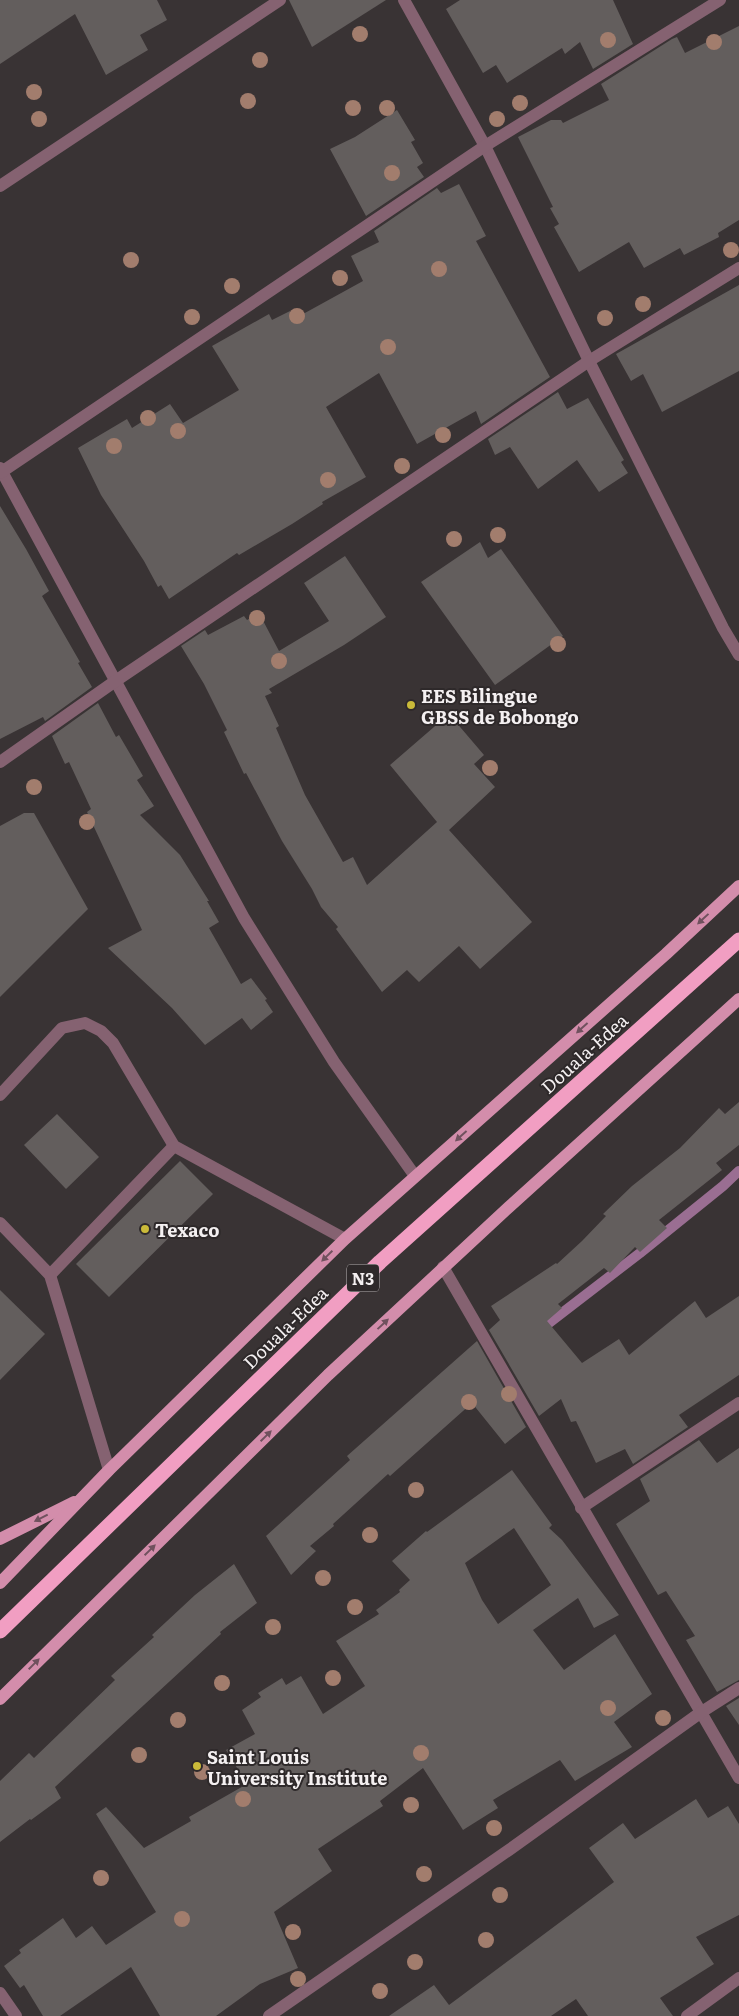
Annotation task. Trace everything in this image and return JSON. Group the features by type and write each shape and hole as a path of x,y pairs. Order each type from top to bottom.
{"highway":[{"name":"Douala-Edea","path":"0,1631 380,1262 739,940"}],"main road":[{"path":"0,1583 109,1470 345,1239 666,954 739,886"},
{"path":"0,1699 328,1375 443,1267 710,1024 739,1000"},
{"path":"710,1024 739,1008"},
{"path":"0,1538 83,1497"}],"street":[{"path":"0,186 280,0"},
{"path":"404,0 485,146 589,361 723,628 739,655"},
{"path":"415,1176 329,1054 244,918 1,471 485,146 720,0"},
{"path":"0,762 114,682 589,361 739,268"},
{"path":"0,1095 62,1028 85,1024 101,1031 113,1043 174,1146 345,1239"},
{"path":"50,1275 174,1146"},
{"path":"0,1223 50,1275 109,1470"},
{"path":"443,1267 739,1778"},
{"path":"581,1508 739,1403"},
{"path":"269,2016 509,1850 700,1713 739,1688"},
{"path":"687,2016 739,1978"},
{"path":"0,1994 16,2016"}],"building":[{"path":"0,0 157,0 167,20 140,35 148,50 106,75 75,14 0,64"},
{"path":"289,0 386,0 312,47"},
{"path":"460,0 613,0 633,44 593,69 580,42 565,54 562,48 507,83 496,65 483,73 446,9"},
{"path":"739,26 739,220 718,233 719,237 684,255 680,248 644,268 629,242 579,272 554,227 559,224 550,208 553,207 518,137 551,120 561,120 563,123 609,100 601,84 672,39 677,37 685,53"},
{"path":"397,110 415,140 411,142 423,163 417,167 424,177 366,216 330,149 355,137"},
{"path":"459,184 486,236 476,241 550,377 481,424 476,411 417,444 379,373 326,407 366,477 322,502 323,504 292,524 239,555 237,553 169,599 161,585 158,587 144,561 101,495 78,448 127,419 132,428 170,404 183,423 239,390 212,346 269,314 272,320 290,311 294,319 363,281 351,256 379,242 374,231 437,188 441,193"},
{"path":"739,285 739,371 662,412 643,374 631,381 616,354"},
{"path":"558,392 567,409 588,398 624,460 621,462 628,473 599,492 577,460 538,489 510,447 495,455 488,439"},
{"path":"0,506 49,591 42,596 80,662 78,663 92,687 45,721 43,717 0,739"},
{"path":"480,542 488,558 501,549 563,636 495,685 421,582"},
{"path":"345,556 386,617 344,645 269,689 272,693 265,696 279,726 276,728 305,795 343,862 353,857 367,885 437,822 390,765 449,714 484,755 474,764 495,787 449,830 532,922 480,969 459,946 419,982 407,970 382,992 336,929 338,927 321,907 282,841 246,773 244,774 224,732 227,730 204,684 181,646 205,630 208,635 244,616 247,620 259,613 279,651 329,621 304,583"},
{"path":"98,703 116,737 119,735 143,776 137,780 154,806 140,815 180,855 209,901 207,901 219,922 209,928 241,984 251,978 267,999 265,1000 273,1012 251,1030 242,1018 205,1045 172,1008 108,948 142,930 87,812 91,809 69,762 65,764 52,736"},
{"path":"24,813 34,813 88,909 0,997 0,826"},
{"path":"739,1102 739,1145 716,1163 722,1170 659,1220 667,1228 640,1252 635,1247 610,1273 604,1268 558,1304 562,1308 547,1321 582,1363 619,1339 629,1355 695,1301 706,1318 739,1296 739,1375 679,1415 688,1427 633,1464 625,1449 596,1463 576,1421 571,1422 561,1399 539,1416 489,1330 500,1320 491,1306 557,1264 582,1241 606,1216 603,1214 632,1186 680,1148 719,1108 725,1114"},
{"path":"57,1114 99,1157 66,1189 24,1145"},
{"name":"Texaco","path":"180,1161 213,1194 109,1297 76,1264"},
{"path":"0,1290 45,1334 0,1380"},
{"path":"477,1341 526,1427 505,1444 472,1403 390,1476 388,1474 333,1524 334,1526 310,1546 316,1551 291,1575 266,1536 350,1460 347,1456"},
{"path":"699,1440 717,1463 739,1448 739,1680 717,1692 686,1640 695,1636 666,1591 658,1595 616,1524 650,1501 640,1479"},
{"path":"512,1470 552,1525 549,1528 562,1540 619,1615 594,1628 578,1598 533,1630 564,1670 615,1634 652,1694 614,1722 632,1747 575,1781 560,1760 493,1800 498,1808 463,1830 423,1768 380,1801 383,1806 318,1849 332,1871 274,1912 298,1968 260,1984 216,2016 160,2016 131,1967 60,2016 43,2016 24,1985 20,1988 4,1966 21,1953 19,1950 63,1918 76,1938 92,1926 106,1945 156,1912 96,1814 106,1807 144,1848 191,1821 189,1817 247,1784 226,1750 255,1734 242,1710 261,1697 258,1693 282,1678 286,1685 301,1676 323,1714 365,1686 336,1641 379,1614 376,1610 400,1592 399,1590 410,1580 392,1561 427,1532","holes":["514,1528 551,1585 498,1624 482,1600 465,1563"]},
{"path":"234,1564 257,1603 220,1632 221,1634 55,1787 61,1798 0,1842 0,1781 29,1753 34,1758 115,1680 111,1676 154,1637 152,1635 195,1595"},
{"path":"739,1698 739,1725 726,1706"},
{"path":"696,1799 708,1818 728,1806 739,1824 739,1915 696,1937 714,1964 660,1998 673,2016 588,2016 576,1999 551,2016 389,2016 434,1985 449,2005 614,1882 589,1848 623,1823 635,1839"}],"waterway":[{"path":"549,1323 640,1253 739,1171"}],"place":[{"name":"EES Bilingue GBSS de Bobongo","path":"411,705"},
{"name":"Texaco","path":"145,1229"},
{"name":"Saint Louis University Institute","path":"197,1766"}]}
